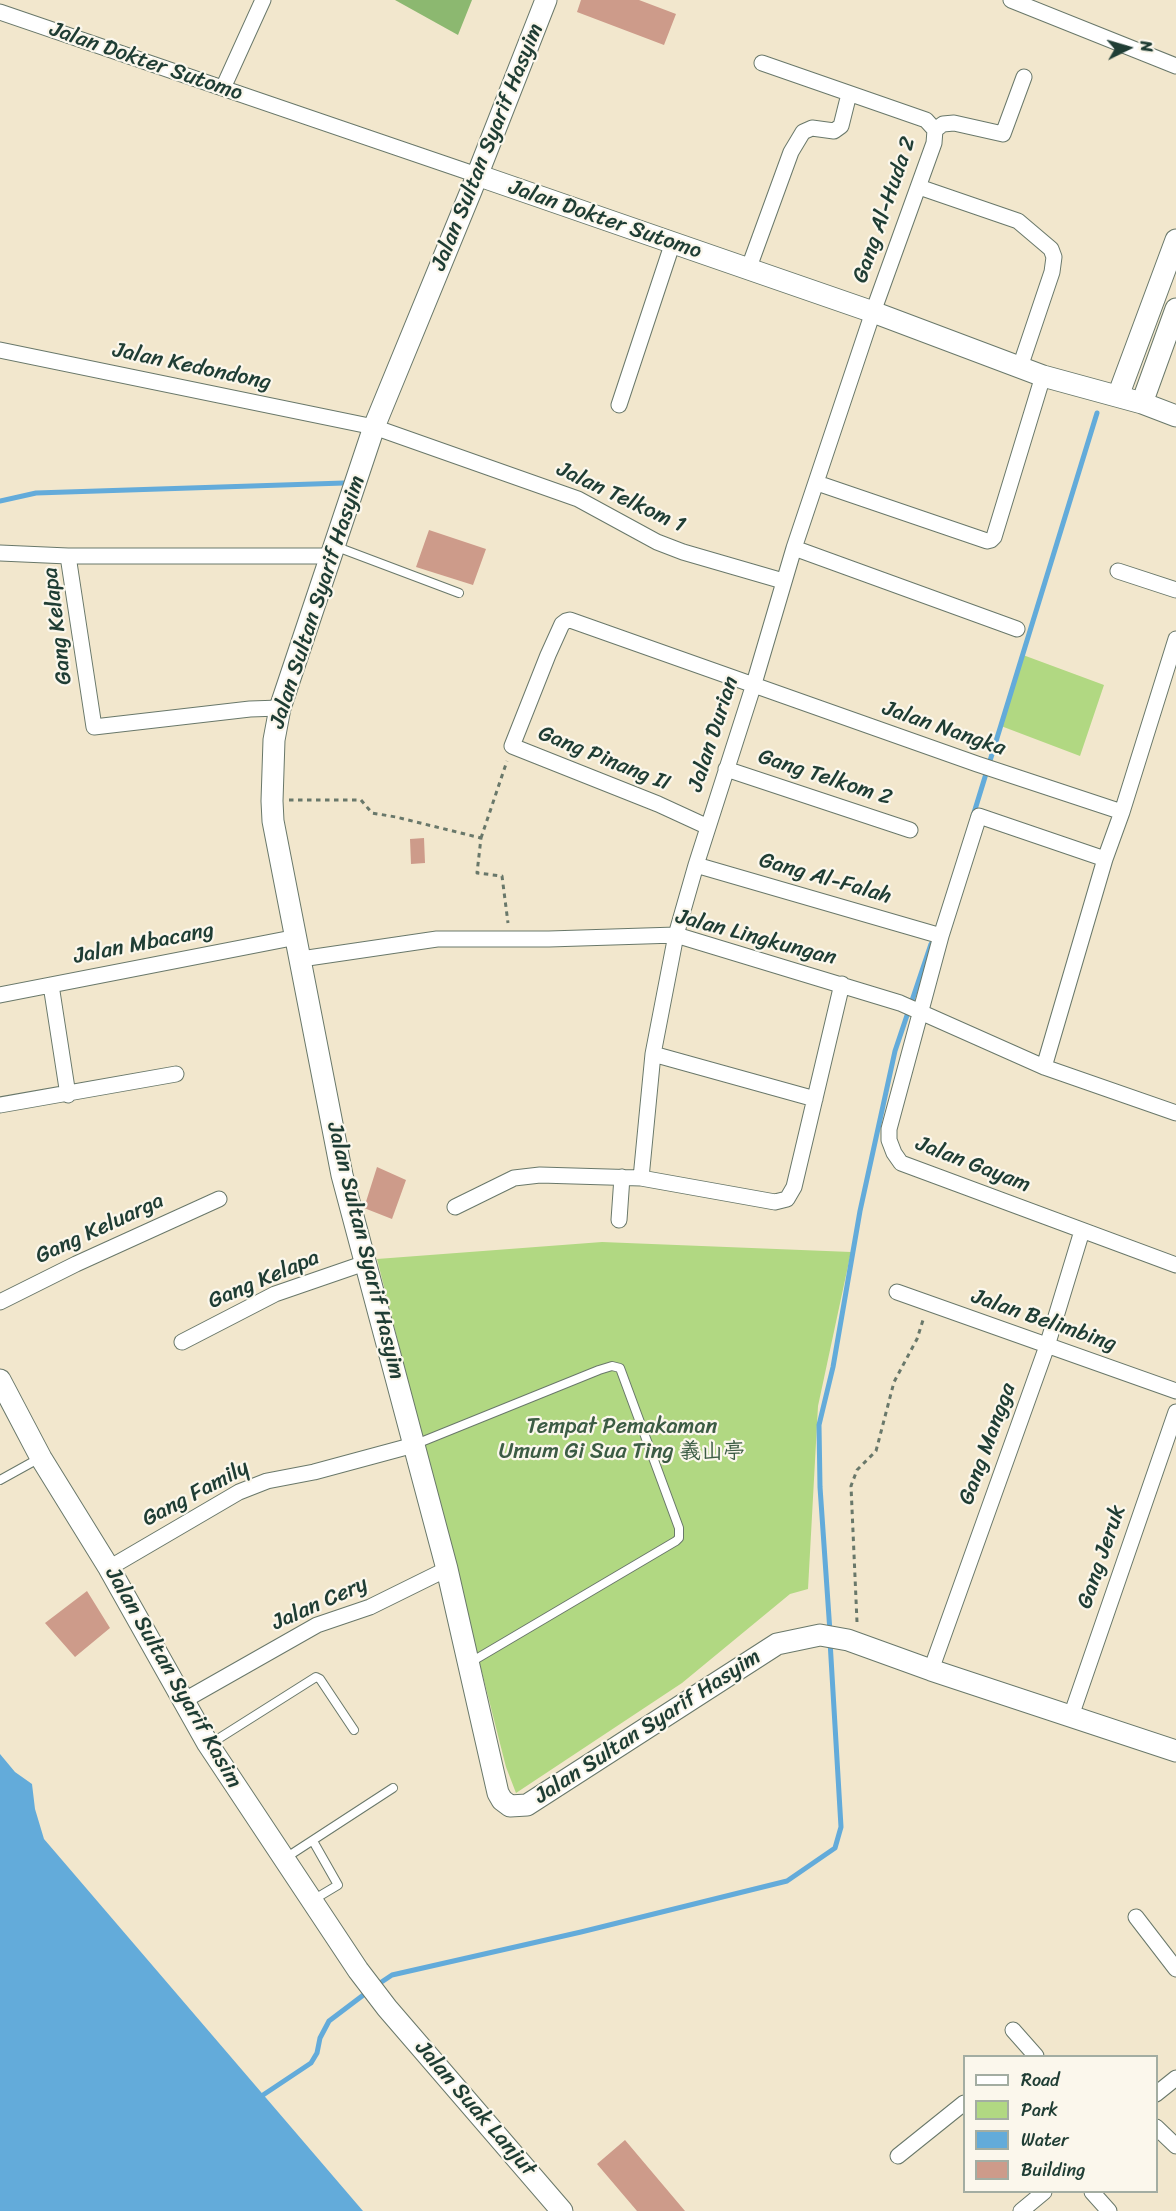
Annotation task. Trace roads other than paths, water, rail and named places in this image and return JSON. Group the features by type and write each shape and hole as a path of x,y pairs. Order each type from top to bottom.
{"street":[{"path":"224,88 263,0"},
{"name":"Jalan Sultan Syarif Hasyim","path":"546,0 374,427 280,708 274,740 273,820 342,1175 447,1569 498,1793 502,1800 510,1806 528,1805 777,1644 820,1635 851,1641 931,1670 1176,1751"},
{"path":"1011,0 1176,66"},
{"name":"Jalan Dokter Sutomo","path":"0,12 673,242 873,312 1043,376 1143,403 1176,416"},
{"name":"Gang Al-Huda 2","path":"762,63 926,120 935,129 934,143 873,312"},
{"path":"935,129 943,124 954,123 1003,134 1024,77"},
{"path":"748,270 791,152 803,132 812,128 834,131 841,126 849,94"},
{"path":"919,187 1018,221 1051,249 1054,257 1052,272 1020,367"},
{"path":"1118,396 1176,240"},
{"path":"619,405 673,242"},
{"path":"1143,403 1176,309"},
{"name":"Jalan Durian","path":"641,1178 653,1054 676,935 753,687 783,581 873,312"},
{"name":"Jalan Kedondong","path":"0,350 374,427"},
{"path":"817,483 987,541 992,540 1043,376"},
{"name":"Jalan Telkom 1","path":"374,427 578,499 666,546 783,581"},
{"path":"794,548 1017,629"},
{"name":"Gang Kelapa","path":"280,708 250,709 94,727 68,556 334,552"},
{"path":"0,553 68,556"},
{"path":"1118,571 1176,590"},
{"name":"Gang Pinang II","path":"704,668 570,620 566,621 562,624 548,655 512,746 658,804 708,827"},
{"path":"1044,1067 1105,859 1176,639"},
{"name":"Jalan Nangka","path":"704,668 976,764 1122,812"},
{"name":"Gang Telkom 2","path":"726,770 910,830"},
{"name":"Jalan Gayam","path":"1105,859 979,816 941,936 889,1129 889,1140 894,1154 901,1163 1176,1264"},
{"name":"Gang Al-Falah","path":"696,865 941,936"},
{"name":"Jalan Lingkungan","path":"301,959 437,939 676,935 900,1003 1044,1067 1176,1113"},
{"name":"Jalan Mbacang","path":"0,995 297,937"},
{"path":"51,984 68,1095"},
{"path":"455,1207 514,1178 540,1175 641,1178 782,1201 791,1194 794,1187 842,984"},
{"path":"653,1054 815,1100"},
{"path":"0,1105 68,1095 176,1074"},
{"path":"619,1220 622,1177"},
{"name":"Gang Keluarga","path":"0,1302 76,1264 219,1199"},
{"name":"Gang Mangga","path":"931,1670 1047,1346 1082,1231"},
{"name":"Gang Kelapa","path":"182,1342 275,1294 365,1263"},
{"name":"Jalan Belimbing","path":"897,1292 1176,1391"},
{"name":"Jalan Sultan Syarif Kasim","path":"0,1380 41,1458 109,1568 208,1744 358,1970"},
{"name":"Gang Jeruk","path":"1071,1716 1176,1412"},
{"name":"Gang Family","path":"109,1568 239,1492 267,1481 314,1472 414,1445"},
{"name":"Jalan Cery","path":"183,1701 317,1625 370,1607 447,1569"},
{"path":"1136,1917 1176,1969"},
{"name":"Jalan Suak Lanjut","path":"358,1970 562,2211"},
{"path":"1012,2030 1035,2055"},
{"path":"1158,2092 1176,2078"},
{"path":"897,2156 963,2104"},
{"path":"1158,2129 1176,2146"},
{"path":"1028,2209 1043,2193"},
{"path":"1093,2193 1109,2211"}],"lane":[{"path":"334,552 459,593"},
{"path":"414,1445 599,1370 612,1366 620,1368 679,1528 679,1538 676,1541 470,1663"},
{"path":"0,1480 41,1458"},
{"path":"208,1744 316,1677 320,1679 354,1730"},
{"path":"284,1859 393,1788"},
{"path":"312,1901 338,1885 313,1841"}],"water":[{"path":"0,1754 15,1772 32,1784 35,1809 44,1839 363,2211 0,2211"}],"waterway":[{"path":"973,816 1097,413"},
{"path":"0,501 36,493 344,483"},
{"path":"830,1632 820,1487 819,1425 833,1367 860,1211 895,1051 931,944"},
{"path":"377,1985 392,1975 581,1932 787,1881 835,1848 841,1827 830,1641"},
{"path":"263,2095 311,2063 329,2021 370,1990"}],"park label":[{"name":"Tempat Pemakaman Umum Gi Sua Ting 義山亭","path":"622,1440"}]}
